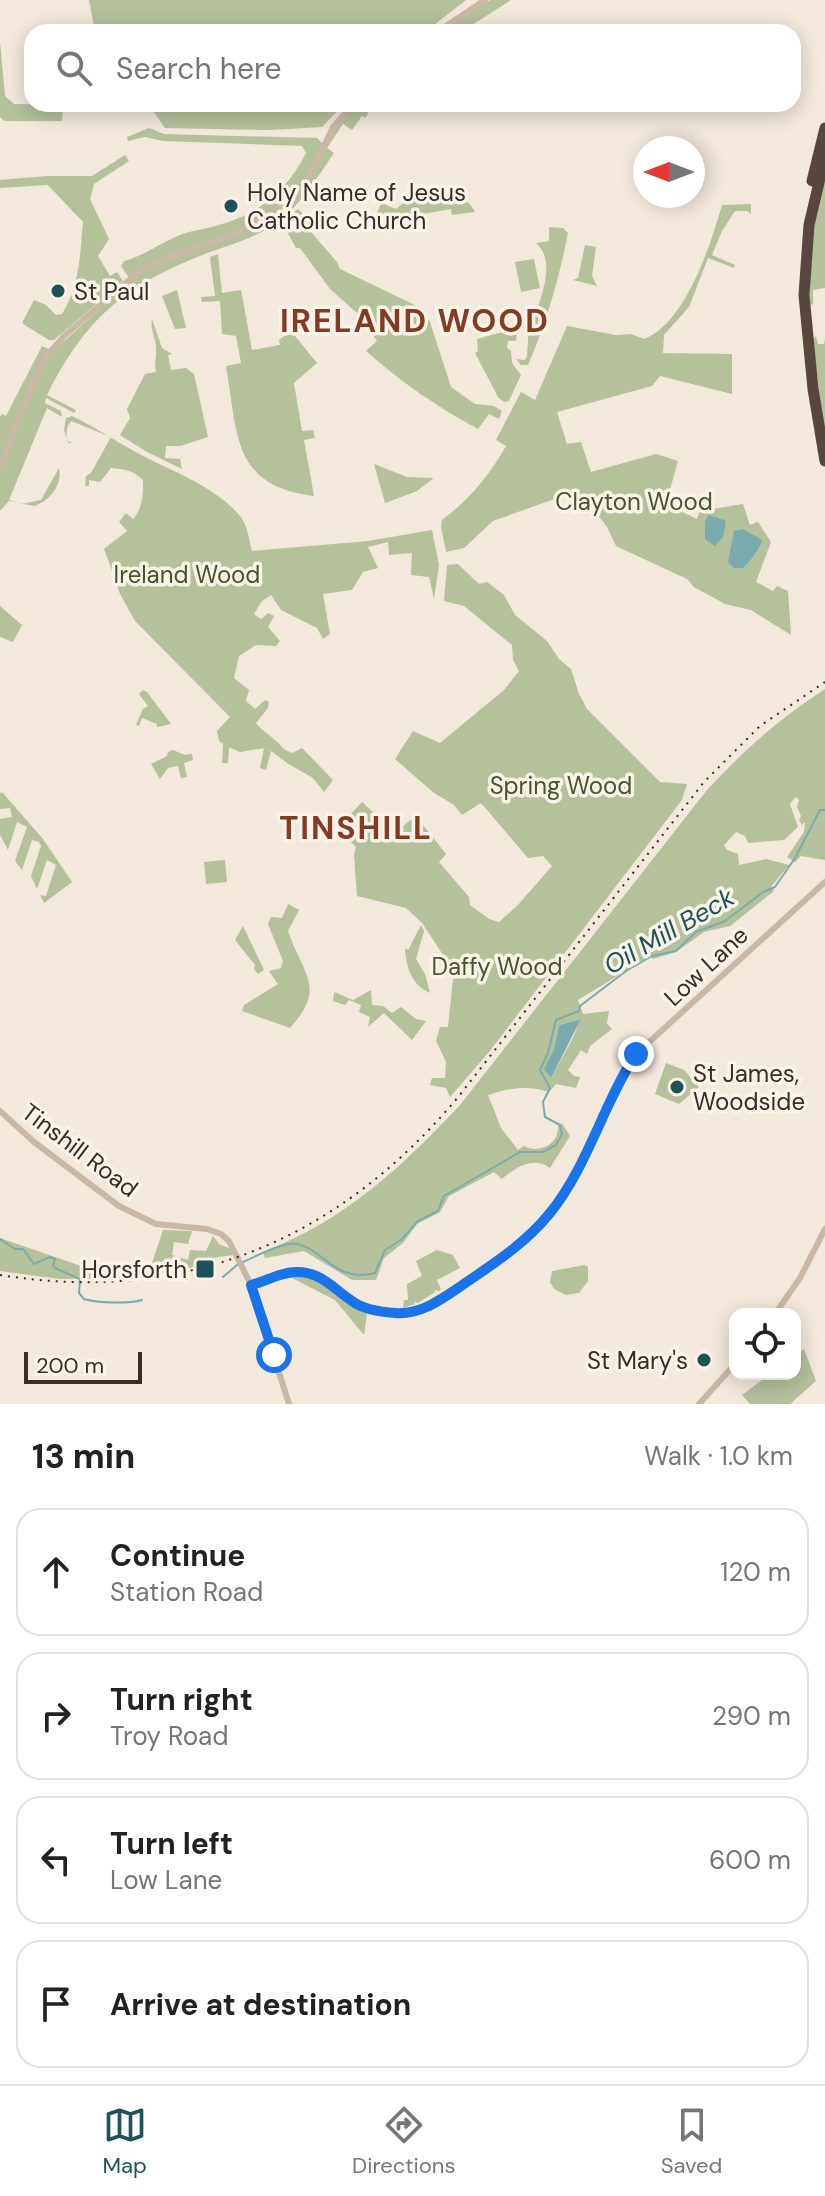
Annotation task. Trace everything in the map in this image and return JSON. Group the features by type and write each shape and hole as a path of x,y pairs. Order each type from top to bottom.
{"highway":[{"path":"825,128 814,165 797,272 797,296 825,461"},
{"path":"812,375 804,272 809,225 825,157"}],"street":[{"path":"449,24 485,0"},
{"path":"0,467 37,374 46,357 64,336 141,270 240,232 298,196 333,127 347,112"},
{"name":"Low Lane","path":"251,1285 278,1275 302,1272 325,1280 354,1303 364,1307 396,1313 415,1312 457,1289 517,1248 535,1230 567,1187 610,1098 636,1054 825,882"},
{"name":"Tinshill Road","path":"0,1111 34,1142 119,1206 156,1224 207,1229 221,1234 235,1251 251,1285"},
{"path":"779,1308 800,1278 825,1229"},
{"path":"251,1285 289,1404"},
{"path":"699,1404 729,1372"}],"green space":[{"path":"89,0 466,0 435,24 94,24"},
{"path":"490,0 511,0 474,24 454,24"},
{"path":"0,42 5,96 14,104 24,104 24,112 63,112 62,121 4,121 0,117"},
{"path":"154,112 336,112 322,127 270,130 165,128"},
{"path":"350,112 368,112 352,130 343,124 327,148 334,153 303,197 280,220 253,236 202,255 150,280 129,293 92,325 47,395 76,410 74,413 46,398 45,403 61,411 62,417 47,408 9,500 18,503 9,501 0,511 0,417 2,414 6,416 42,346 53,351 131,281 121,266 124,261 184,233 229,222 260,207 285,185 306,153 302,146 163,141 145,137 128,141 127,137 149,128 164,134 317,138 326,147 334,130"},
{"path":"125,155 129,161 94,184 90,199 109,239 98,256 110,276 117,272 123,281 54,340 49,340 23,324 23,321 34,300 46,305 56,315 62,314 76,281 83,222 48,185 0,188 0,180 92,176"},
{"path":"825,167 825,288 813,290 813,305 810,304 809,251"},
{"path":"434,192 458,196 468,202 475,212 452,215 451,209 412,216 412,221 390,225 391,220 376,216 381,203 396,209 412,196"},
{"name":"Clayton Wood","path":"751,204 751,214 735,211 712,255 735,265 734,268 708,258 689,307 664,335 663,353 732,354 732,394 660,376 652,386 557,412 567,444 581,442 591,472 656,454 678,461 669,493 678,510 697,519 700,511 743,504 750,525 758,522 771,542 756,582 773,591 777,586 788,591 791,635 751,610 725,604 694,587 687,579 616,546 593,508 571,493 493,521 464,548 446,552 442,520 470,495 500,457 506,446 496,440 521,392 535,400 567,326 616,335 631,334 644,339 659,331 684,300 694,281 722,205"},
{"path":"298,209 308,219 304,224 340,269 421,308 430,322 451,387 475,404 494,406 502,411 499,419 489,414 478,429 420,393 366,351 377,341 357,313 330,289 300,248 296,248 282,222"},
{"path":"549,227 563,228 568,233 541,333 528,365 521,365 516,359 525,360 527,356 529,324 525,324 525,319 536,314 546,277 545,258 536,243 549,241"},
{"path":"585,245 596,247 592,276 597,286 573,280 578,278"},
{"path":"218,254 222,293 241,290 252,350 280,345 279,340 291,331 317,363 294,383 302,431 313,430 315,438 304,440 314,496 287,490 267,481 253,468 243,452 226,366 241,363 236,336 222,334 220,301 202,302 201,297 215,296 210,257"},
{"path":"534,259 540,288 521,292 515,262"},
{"path":"177,290 186,328 175,329 162,296"},
{"path":"152,319 162,348 172,354 168,355 171,370 186,368 194,374 208,437 180,446 166,446 165,458 180,459 182,469 120,435 130,418 127,409 145,374 156,372"},
{"path":"517,328 516,341 508,341 507,348 511,351 512,363 521,375 509,401 504,402 498,397 475,353 478,351 477,339"},
{"path":"816,336 818,344 824,344 825,339 825,446 813,339"},
{"path":"72,416 108,436 71,421 67,439 64,430 66,418"},
{"name":"Ireland Wood","path":"111,438 196,482 231,506 243,520 252,551 368,541 432,530 439,565 434,599 429,577 411,575 412,553 389,555 388,542 368,547 378,568 363,572 352,590 323,594 330,634 323,639 317,628 281,610 271,595 262,601 254,614 261,619 268,613 274,616 268,627 280,641 276,646 256,645 239,656 234,678 249,690 246,701 255,709 265,700 269,702 256,723 258,726 287,751 292,753 302,748 333,780 324,792 313,778 271,751 266,770 260,768 264,748 240,752 229,747 228,763 222,763 223,744 217,731 230,717 135,621 120,594 104,549 127,531 119,522 126,513 133,519 139,510 143,480 128,471 111,468 100,482 89,480 89,486 85,486 86,476 91,473"},
{"path":"374,464 407,477 434,478 417,491 385,503"},
{"path":"59,468 59,480 50,496 34,506 23,504 41,500"},
{"path":"458,564 479,584 487,582 504,595 515,615 547,641 559,659 571,669 587,709 660,782 687,784 682,800 489,1052 450,1097 446,1088 430,1085 432,1078 445,1078 446,1062 436,1041 440,1027 448,1027 453,979 449,964 422,923 406,908 357,896 356,847 341,832 348,817 362,802 395,832 416,816 446,854 439,862 469,897 470,905 489,919 499,922 552,866 543,856 528,858 481,803 462,815 454,805 434,793 395,759 413,731 440,743 504,690 519,671 513,660 512,645 464,606 444,601 447,565"},
{"path":"0,606 22,625 13,642 0,637"},
{"path":"825,689 825,860 801,856 795,862 787,857 804,832 805,822 802,825 799,820 799,800 796,797 790,804 798,827 784,840 748,843 745,836 736,832 724,845 727,850 738,854 739,865 766,859 789,865 771,887 774,891 730,926 704,932 676,952 653,959 650,956 578,1000 583,1014 609,1011 607,1023 612,1029 590,1046 587,1054 581,1050 568,1070 580,1077 576,1088 556,1084 549,1092 518,1088 488,1095 501,1128 518,1150 524,1146 542,1148 552,1143 562,1123 570,1136 550,1168 531,1163 502,1179 494,1172 449,1196 440,1212 417,1224 403,1243 384,1258 376,1280 352,1280 304,1251 265,1258 263,1252 320,1224 370,1190 438,1128 460,1105 707,790 763,736","holes":["580,1019 551,1078 545,1069 554,1049 559,1025"]},
{"path":"143,690 171,724 157,727 157,724 142,718 139,726 136,725 143,709 148,706 139,694"},
{"path":"173,750 185,755 192,754 193,760 184,763 187,777 181,778 178,766 168,768 160,779 151,764"},
{"path":"2,792 43,839 72,882 44,903 40,895 46,896 56,865 47,860 37,889 31,876 41,846 32,840 22,870 15,861 27,827 17,822 8,850 0,835 0,819 12,817 10,808 0,809"},
{"path":"225,860 227,882 206,884 204,862"},
{"path":"288,904 299,910 288,931 305,970 310,991 301,1014 290,1028 242,1011 244,1005 278,984 269,971 281,968 283,961 268,924 271,917 282,918"},
{"path":"421,925 424,931 416,959 425,974 430,993 414,980 408,968 405,948 408,950"},
{"path":"243,926 264,970 258,974 255,965 235,940"},
{"path":"371,990 372,1005 383,1006 392,1013 401,1007 416,1019 426,1021 412,1040 384,1013 368,1027 370,1017 359,1012 361,1005 349,1000 345,1005 333,1001 334,992 353,1000"},
{"path":"666,1063 684,1070 699,1087 679,1104 655,1094"},
{"path":"163,1230 192,1231 188,1244 174,1242 172,1255 188,1260 190,1250 206,1251 213,1236 219,1244 231,1249 233,1255 212,1258 194,1267 135,1278 60,1279 0,1271 0,1238 107,1275 149,1272"},
{"path":"437,1250 453,1255 460,1268 437,1280 439,1291 435,1290 418,1303 403,1308 404,1300 408,1300 407,1284 422,1276 416,1261"},
{"path":"588,1267 588,1281 579,1293 566,1295 554,1289 550,1282 552,1271"},
{"path":"288,1276 302,1276 323,1283 367,1314 364,1335 335,1300"},
{"path":"804,1349 816,1381 790,1404 750,1404 742,1395 762,1380 801,1380 801,1351"}],"water":[{"path":"709,515 726,521 723,537 715,546 705,539 705,521"},
{"path":"743,529 762,540 743,568 734,568 728,562 734,531"},
{"path":"581,1019 551,1078 544,1069 554,1049 559,1025"}],"waterway":[{"name":"Oil Mill Beck","path":"243,1262 290,1244 310,1249 348,1273 375,1273 385,1250 401,1240 418,1221 438,1211 444,1196 520,1152 543,1152 556,1145 562,1134 560,1125 545,1117 543,1102 550,1088 540,1070 548,1053 556,1020 579,1011 580,1006 626,971 652,956 676,951 696,932 725,921 763,892 775,887 795,858 820,810 825,810"},
{"path":"0,1239 15,1249 23,1249 34,1264 50,1257 55,1259 55,1268 80,1279 79,1293 84,1299 113,1302 142,1300"},
{"name":"Oil Mill Beck","path":"223,1277 237,1265"}],"railway":[{"path":"0,1275 68,1282 133,1280 195,1270 254,1251 310,1224 363,1189 412,1146 459,1096 704,782 760,726 825,682"}],"place":[{"name":"Holy Name of Jesus Catholic Church","path":"231,206"},
{"name":"St Paul","path":"58,291"},
{"name":"St James, Woodside","path":"677,1087"},
{"name":"Horsforth","path":"205,1269"},
{"name":"St Mary's","path":"704,1360"}],"district":[{"name":"IRELAND WOOD","path":"415,321"},
{"name":"TINSHILL","path":"356,828"}],"route":[{"path":"274,1355 251,1285 278,1275 302,1272 325,1280 354,1303 364,1307 411,1314 457,1289 517,1248 560,1200 610,1098 636,1054"}],"park label":[{"name":"Spring Wood","path":"561,785"},
{"name":"Daffy Wood","path":"497,966"}]}
